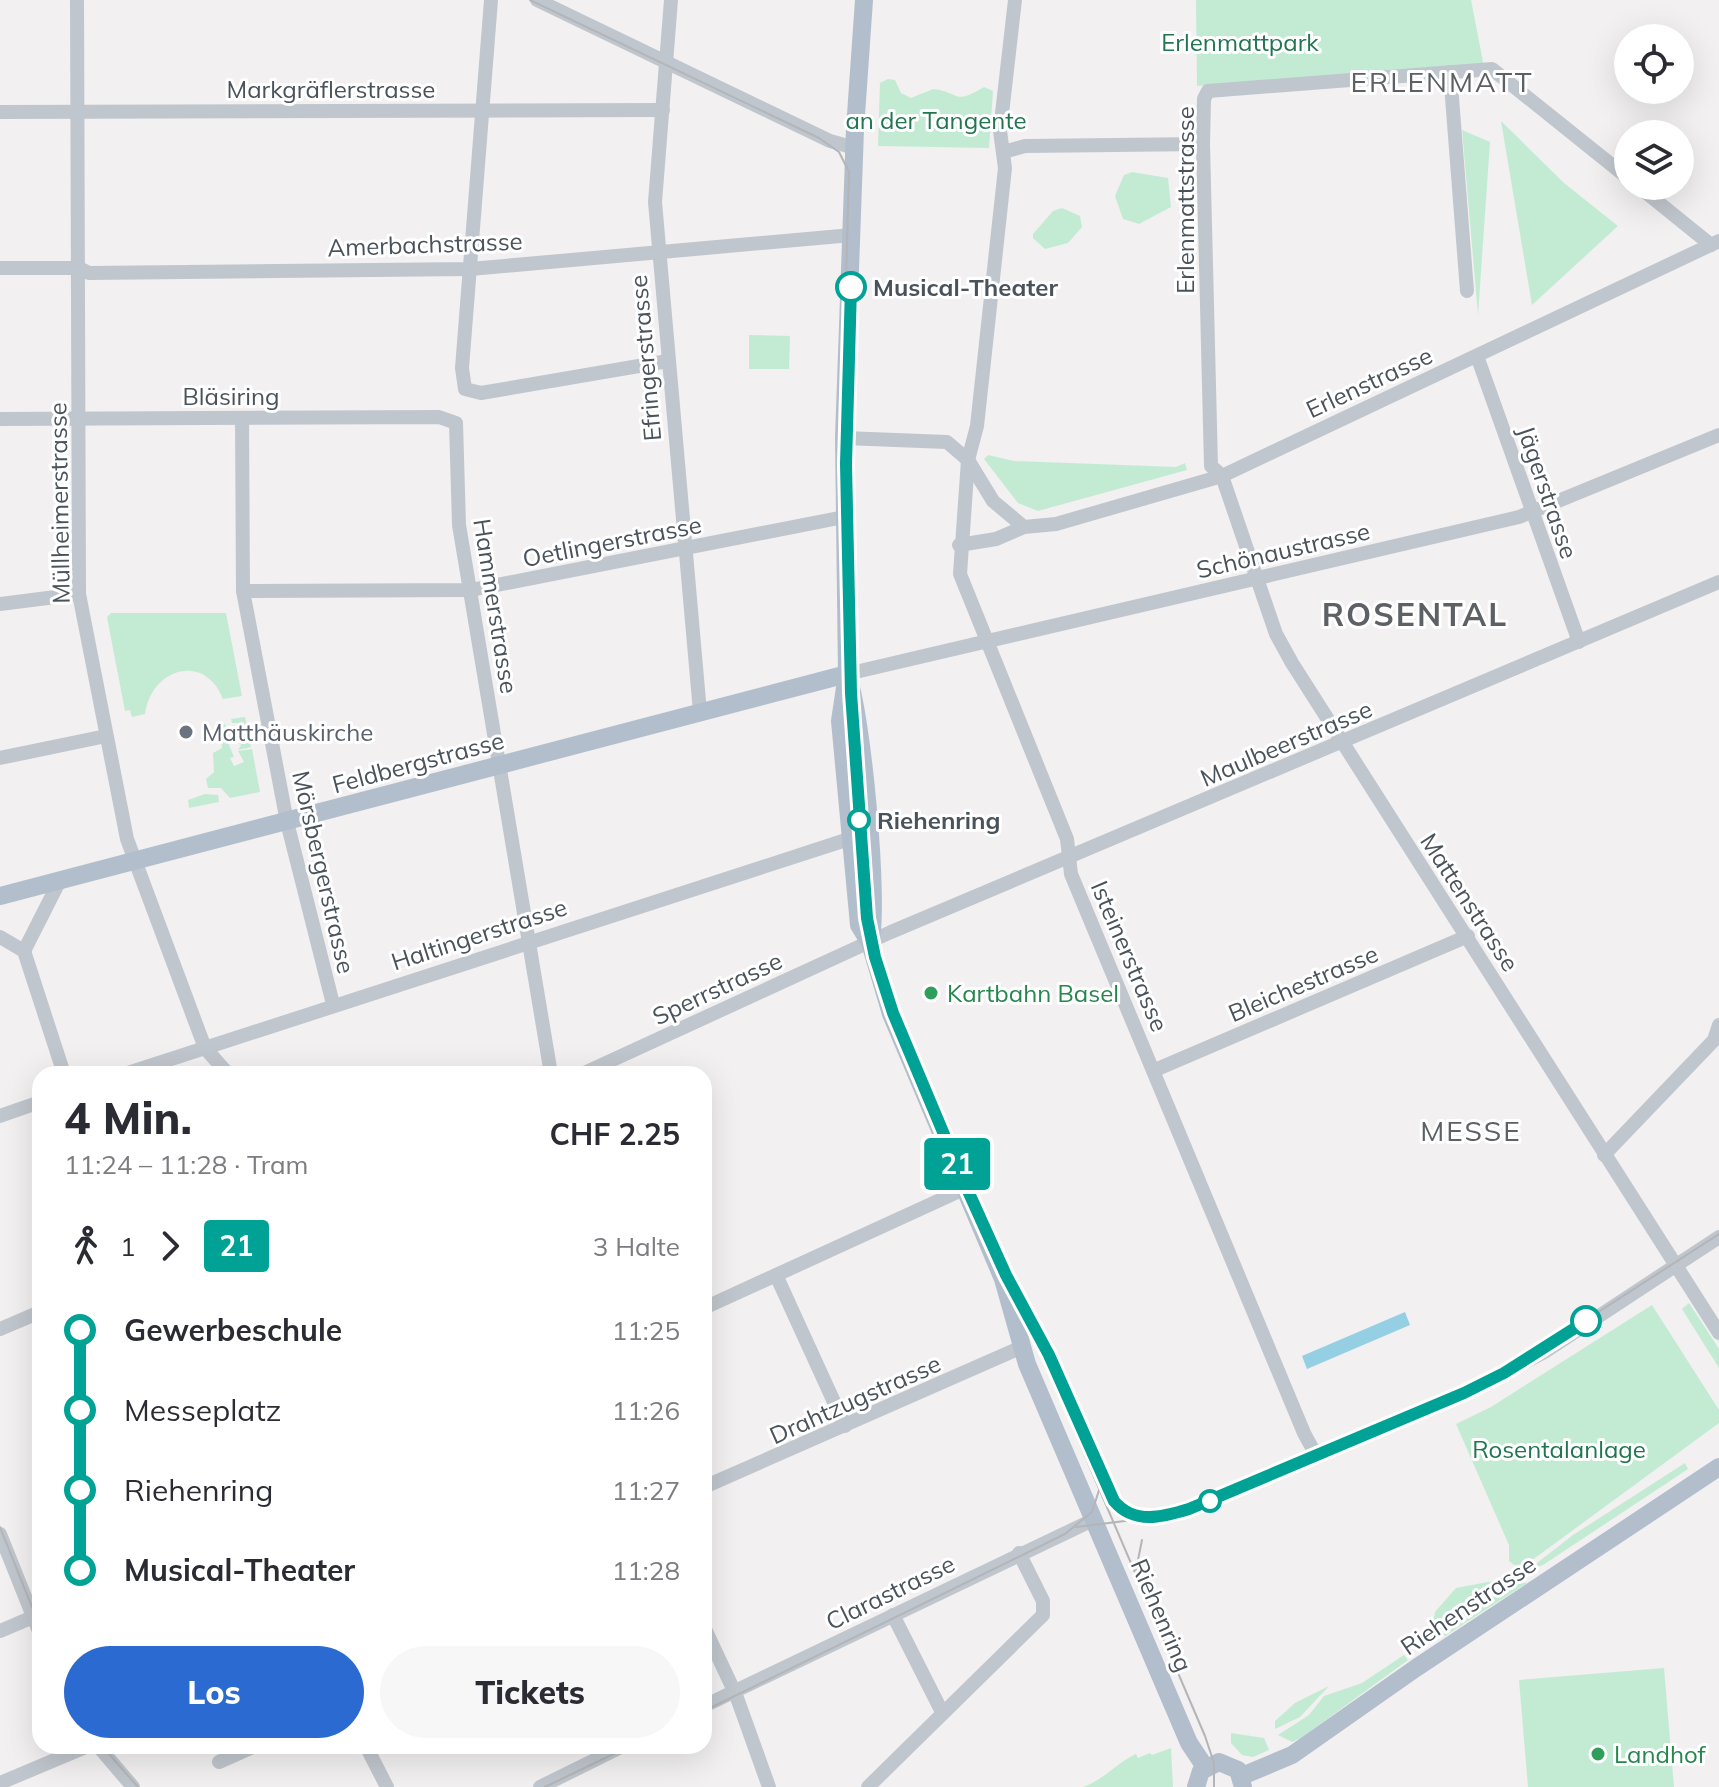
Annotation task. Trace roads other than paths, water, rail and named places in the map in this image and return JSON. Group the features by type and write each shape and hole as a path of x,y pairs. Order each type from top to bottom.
{"main road":[{"name":"Riehenring","path":"864,0 844,438 847,674 840,721 859,925 870,943 891,1014 1003,1279 1022,1347 1189,1743 1205,1767"},
{"name":"Riehenring","path":"847,674 856,700 874,923 870,943"},
{"name":"Feldbergstrasse","path":"0,896 847,674"},
{"name":"Riehenstrasse","path":"1242,1782 1292,1755 1416,1668 1719,1467"},
{"path":"1196,1787 1205,1767 1226,1763 1242,1782"}],"street":[{"name":"Müllheimerstrasse","path":"77,0 79,594 127,839 205,1048 221,1066"},
{"path":"491,0 462,376 465,389 476,393 668,361"},
{"path":"537,0 830,141 855,148"},
{"name":"Efringerstrasse","path":"671,0 655,202 683,550 700,712"},
{"name":"Isteinerstrasse","path":"1015,0 1000,131 1005,168 977,426 968,460 959,545 960,574 985,644 1067,839 1071,874 1304,1433 1317,1457"},
{"name":"Erlenmattstrasse","path":"1222,476 1211,466 1203,144 1204,99 1208,91 1492,69 1614,167"},
{"path":"1450,72 1467,291"},
{"name":"Markgräflerstrasse","path":"0,112 663,110"},
{"path":"1003,152 1025,146 1203,144"},
{"path":"1657,200 1715,243"},
{"name":"Amerbachstrasse","path":"0,268 79,268 89,273 470,269 852,235"},
{"name":"Erlenstrasse","path":"959,545 996,539 1024,527 1056,524 1222,476 1715,243"},
{"name":"Jägerstrasse","path":"1477,356 1579,642"},
{"name":"Bläsiring","path":"0,419 439,417 452,420 458,427"},
{"name":"Mörsbergerstrasse","path":"242,418 243,591 287,822 333,1004"},
{"name":"Hammerstrasse","path":"458,427 459,525 550,1066"},
{"name":"Schönaustrasse","path":"847,674 1533,513 1719,435"},
{"path":"844,438 934,440 959,449 993,501 1024,527"},
{"name":"Mattenstrasse","path":"1222,476 1276,634 1342,743 1719,1333"},
{"name":"Oetlingerstrasse","path":"243,591 471,590 844,517"},
{"name":"Maulbeerstrasse","path":"870,943 1719,582"},
{"path":"0,604 79,594"},
{"path":"0,758 106,736"},
{"name":"Haltingerstrasse","path":"150,1066 849,839"},
{"path":"24,951 60,880"},
{"name":"Bleichestrasse","path":"1155,1070 1468,936"},
{"path":"0,937 24,951 61,1066"},
{"name":"Sperrstrasse","path":"600,1066 870,943"},
{"path":"1604,1155 1714,1040 1719,1025"},
{"path":"0,1116 32,1105"},
{"path":"712,1304 964,1189"},
{"path":"1463,1395 1504,1377 1719,1237"},
{"path":"776,1275 845,1426"},
{"path":"0,1329 32,1315"},
{"name":"Drahtzugstrasse","path":"712,1484 1022,1347"},
{"name":"Clarastrasse","path":"712,1702 1095,1519"},
{"path":"0,1534 32,1607"},
{"path":"868,1787 1043,1615 1043,1601 1019,1553"},
{"path":"893,1615 942,1712"},
{"path":"0,1631 32,1618"},
{"path":"712,1644 734,1691 769,1787"},
{"path":"0,1783 69,1754"},
{"path":"105,1754 133,1787"},
{"path":"219,1762 237,1754"},
{"path":"370,1754 387,1787"},
{"path":"540,1787 607,1754"}],"water":[{"path":"1405,1312 1410,1325 1307,1369 1302,1356"}],"tram line":[{"path":"530,0 819,138 839,152 849,172 841,463 845,701 860,893 871,958 888,1015 962,1190 1000,1278 1044,1360 1205,1736 1214,1763 1214,1787"},
{"name":"21","path":"851,287 846,517 851,693 867,918 875,957 893,1013 964,1182 1006,1275 1049,1355 1108,1493 1119,1507 1131,1515 1146,1518 1189,1509 1464,1393 1504,1373 1586,1321"},
{"path":"1298,1463 1504,1373 1719,1234"},
{"path":"712,1707 1065,1534 1092,1512 1100,1487"},
{"path":"1076,1527 1133,1520"},
{"path":"0,1527 32,1607"},
{"path":"1136,1570 1142,1540"},
{"path":"109,1754 138,1787"},
{"path":"545,1787 613,1754"}],"place":[{"name":"Musical-Theater","path":"851,287"},
{"name":"Matthäuskirche","path":"186,732"},
{"name":"Riehenring","path":"859,820"},
{"name":"Kartbahn Basel","path":"931,993"},
{"name":"Landhof","path":"1598,1754"}],"district":[{"name":"ERLENMATT","path":"1442,81"},
{"name":"ROSENTAL","path":"1415,614"},
{"name":"MESSE","path":"1471,1130"}],"park label":[{"name":"Erlenmattpark","path":"1240,42"},
{"name":"an der Tangente","path":"936,120"},
{"name":"Rosentalanlage","path":"1559,1449"}]}
